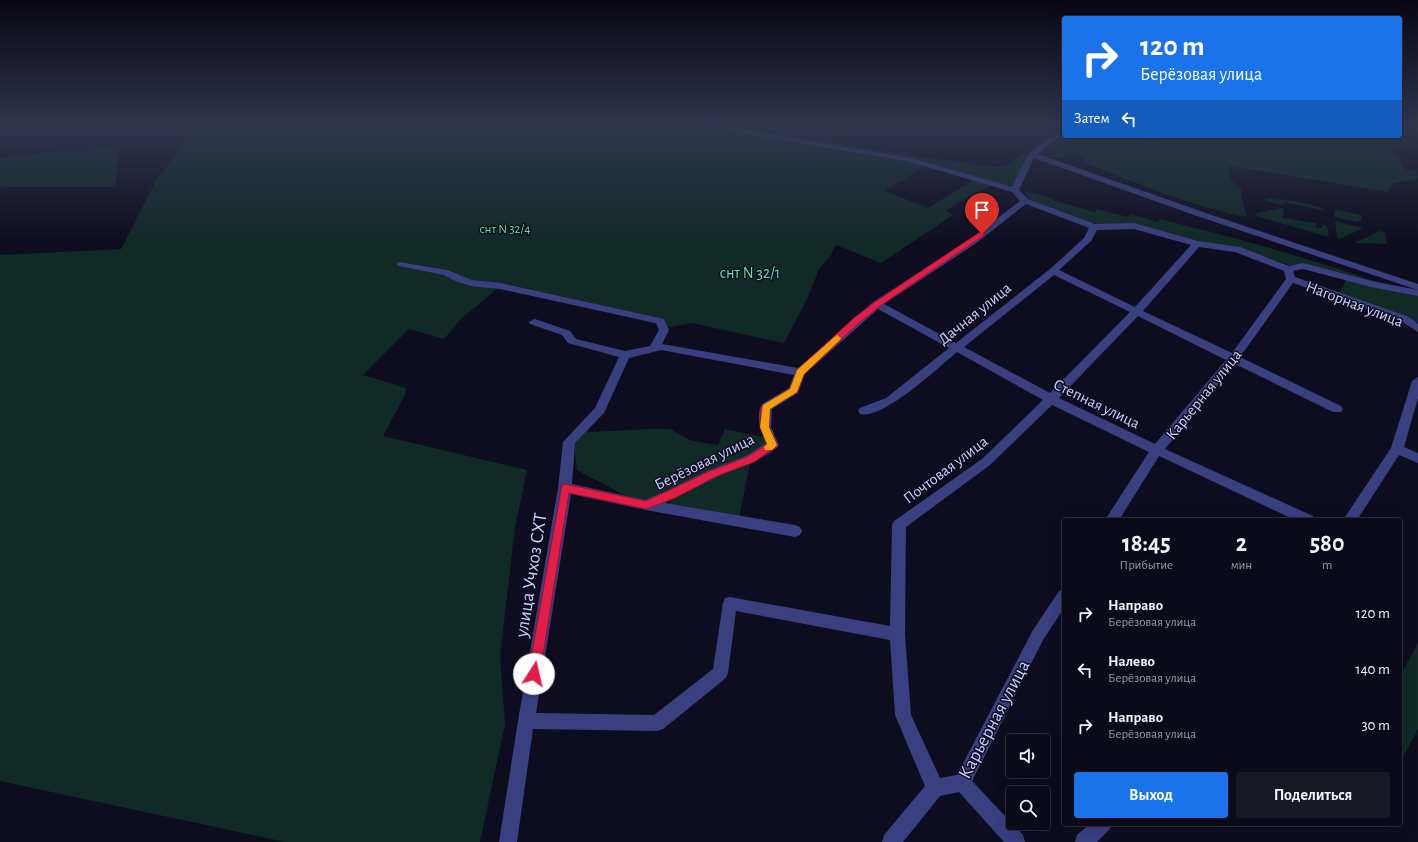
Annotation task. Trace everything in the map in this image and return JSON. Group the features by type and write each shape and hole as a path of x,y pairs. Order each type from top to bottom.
{"street":[{"path":"926,164 1015,190 1025,201 1094,227"},
{"path":"1015,190 1027,164"},
{"path":"1058,164 1193,212 1418,287"},
{"name":"Берёзовая улица","path":"565,488 646,506 714,473 750,459 773,445 765,427 766,407 794,390 800,372 857,320 877,304 972,242 1025,201"},
{"name":"Нагорная улица","path":"1094,227 1134,226 1197,244 1237,249 1290,274 1405,319 1418,329"},
{"name":"Дачная улица","path":"864,411 890,401 1053,271 1088,239 1094,227"},
{"name":"Почтовая улица","path":"935,788 903,715 897,634 899,525 986,462 1051,399 1138,310 1197,244"},
{"path":"402,264 447,273 458,280 471,283 500,286 660,321 664,330 654,349"},
{"path":"1290,274 1303,266 1371,284 1418,293"},
{"path":"1053,271 1138,310 1338,409"},
{"name":"Карьерная улица","path":"1113,518 1157,450 1234,358 1290,274"},
{"name":"Степная улица","path":"877,304 1051,399 1304,518"},
{"path":"534,322 566,334 572,341 625,355 661,347 800,372"},
{"name":"улица Учхоз СХТ","path":"508,842 526,721 565,488 569,442 600,410 625,355"},
{"path":"1351,518 1397,449 1418,381"},
{"path":"1397,449 1418,458"},
{"path":"646,506 795,531"},
{"name":"Карьерная улица","path":"891,842 935,788 962,783 1038,635 1062,598"},
{"path":"526,721 657,723 720,672 730,603 897,634"},
{"path":"962,783 1016,842"},
{"path":"1084,842 1101,826"}],"green space":[{"path":"0,164 117,164 115,187 1,187"},
{"path":"168,164 923,164 927,165 885,191 928,208 974,180 991,186 973,194 945,211 953,215 881,263 836,245 830,256 819,269 808,297 784,343 692,323 670,327 498,288 463,317 444,339 409,329 363,375 406,388 405,395 383,436 527,470 515,527 500,657 505,724 480,842 285,842 0,781 0,255 121,249 157,179"},
{"path":"932,164 977,164 998,167 1009,164 1024,164 1013,188"},
{"path":"1088,164 1402,164 1405,170 1415,171 1418,178 1392,184 1388,192 1229,166 1230,180 1241,188 1241,196 1247,217 1205,207 1163,193"},
{"path":"1024,191 1053,198 1052,200 1095,212 1097,209 1128,217 1130,214 1158,222 1159,219 1215,233 1271,248 1381,283 1302,265 1289,265 1253,253 1184,238 1139,225 1103,225 1086,222 1037,204 1028,198"},
{"path":"1266,199 1279,199 1307,203 1325,211 1285,202 1283,205 1266,201"},
{"path":"1281,208 1284,209 1283,218 1316,223 1316,227 1322,228 1321,224 1327,226 1329,237 1256,216 1255,214"},
{"path":"1337,210 1361,215 1362,219 1358,222 1335,217 1334,212"},
{"path":"1335,221 1363,228 1340,239 1337,237"},
{"path":"1380,231 1386,233 1387,244 1354,243"},
{"path":"1347,279 1418,295 1418,324 1404,316 1339,293"},
{"path":"670,429 692,441 718,445 725,429 766,438 769,444 748,457 643,505 577,470 574,445 584,430 590,432"},
{"path":"750,463 739,518 668,507 674,495 717,474"},
{"path":"1418,643 1418,729 1402,759 1402,672"}],"slow traffic":[{"path":"769,447 773,445 765,427 766,407 794,390 800,372 837,338"}],"route":[{"path":"534,674 565,488 646,506 714,473 750,459 773,445 765,427 766,407 794,390 800,372 857,320 877,304 982,234"}],"park label":[{"name":"снт N 32/4","path":"505,228"},
{"name":"снт N 32/1","path":"750,272"}]}
